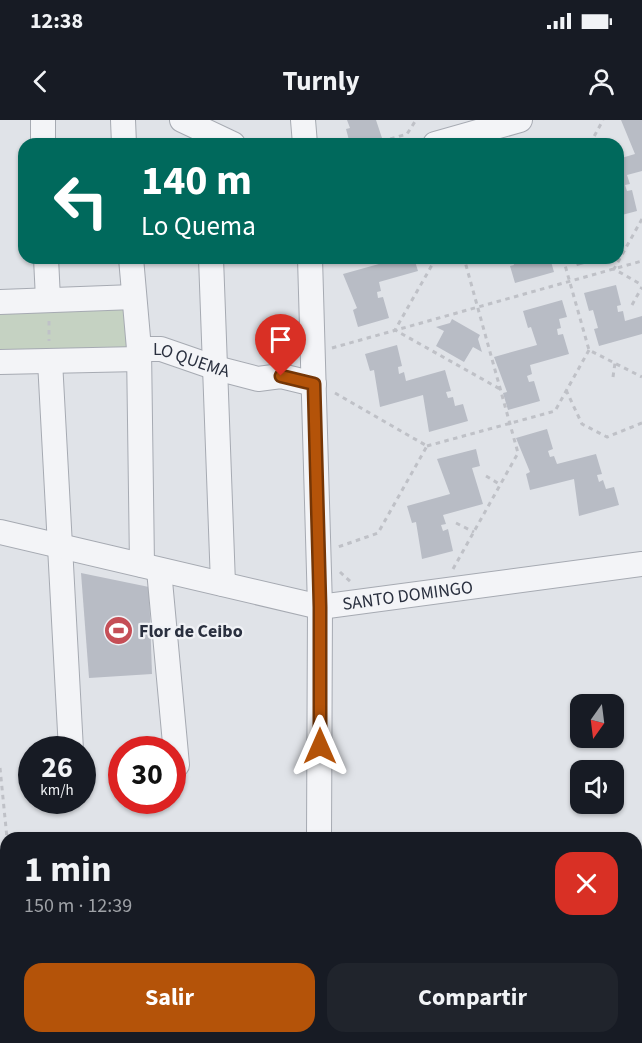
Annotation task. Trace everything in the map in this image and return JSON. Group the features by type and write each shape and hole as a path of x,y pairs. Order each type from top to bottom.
{"street":[{"path":"43,120 43,138"},
{"path":"123,120 124,138"},
{"path":"182,120 206,132"},
{"path":"303,120 304,138"},
{"path":"456,138 520,120"},
{"path":"46,264 48,300"},
{"path":"131,264 151,567 173,736"},
{"path":"211,264 223,584"},
{"path":"311,264 325,369 320,607 319,832"},
{"path":"0,302 134,297"},
{"name":"LO QUEMA","path":"0,362 50,361 139,354 161,349 216,368 258,379 325,369"},
{"path":"50,361 69,736"},
{"name":"SANTO DOMINGO","path":"0,532 320,607 642,564"}],"path":[{"path":"393,138 407,134 416,120"},
{"path":"593,138 603,120"},
{"path":"624,251 642,219"},
{"path":"325,369 395,330 642,261"},
{"path":"395,330 433,264"},
{"path":"462,572 451,573 518,453 466,264"},
{"path":"339,556 338,547 378,534 427,446 555,411 589,350 565,264"},
{"path":"614,269 617,264"},
{"path":"614,269 641,285"},
{"path":"632,305 642,277"},
{"path":"48,300 50,361"},
{"path":"395,330 500,389"},
{"path":"325,369 332,337"},
{"path":"589,350 642,377"},
{"path":"613,377 615,363"},
{"path":"325,369 427,446"},
{"path":"566,389 582,424 607,437 642,423"},
{"path":"486,476 501,485"},
{"path":"456,524 474,532"},
{"path":"339,564 340,573 355,585"},
{"path":"0,768 6,832"}],"green space":[{"path":"129,305 132,354 0,357 0,309"}],"building":[{"path":"347,120 376,120 382,138 348,138 346,129 350,128"},
{"path":"621,120 642,120 642,171 627,175 630,184 625,185 627,191 632,190 637,211 624,214 624,157 635,154"},
{"path":"379,264 416,264 418,271 379,282 381,291 377,292 378,298 383,297 389,318 358,327 353,310 357,308 343,274"},
{"path":"552,264 554,272 515,283 510,266"},
{"path":"616,285 621,305 617,306 618,312 623,311 625,321 642,316 642,334 599,346 594,329 598,328 593,310 589,311 584,293"},
{"path":"562,300 567,317 559,319 561,328 557,329 558,335 563,334 569,354 530,365 532,374 527,376 529,382 534,381 540,401 508,410 503,393 507,392 494,357 537,345 531,327 528,328 523,311"},
{"path":"452,319 480,335 478,339 482,352 473,347 464,362 436,346 444,331 436,327 450,323"},
{"path":"397,345 402,366 398,367 399,374 404,372 406,381 445,370 451,391 446,392 448,398 453,397 455,406 463,404 468,421 429,432 423,395 380,407 374,370 370,371 365,354"},
{"path":"547,429 553,449 548,451 550,457 554,456 557,464 596,454 602,474 597,475 599,482 603,480 606,489 614,487 619,505 579,516 574,479 530,490 526,474 530,472 516,438"},
{"path":"476,449 480,466 472,468 483,504 443,515 446,524 441,525 443,531 448,529 453,551 422,559 416,522 412,523 407,506 450,494 437,459"},
{"name":"Flor de Ceibo","path":"81,573 149,587 152,674 89,678"}],"place":[{"name":"Flor de Ceibo","path":"118,631"}],"route":[{"path":"281,376 314,384 320,607 320,746"}]}
